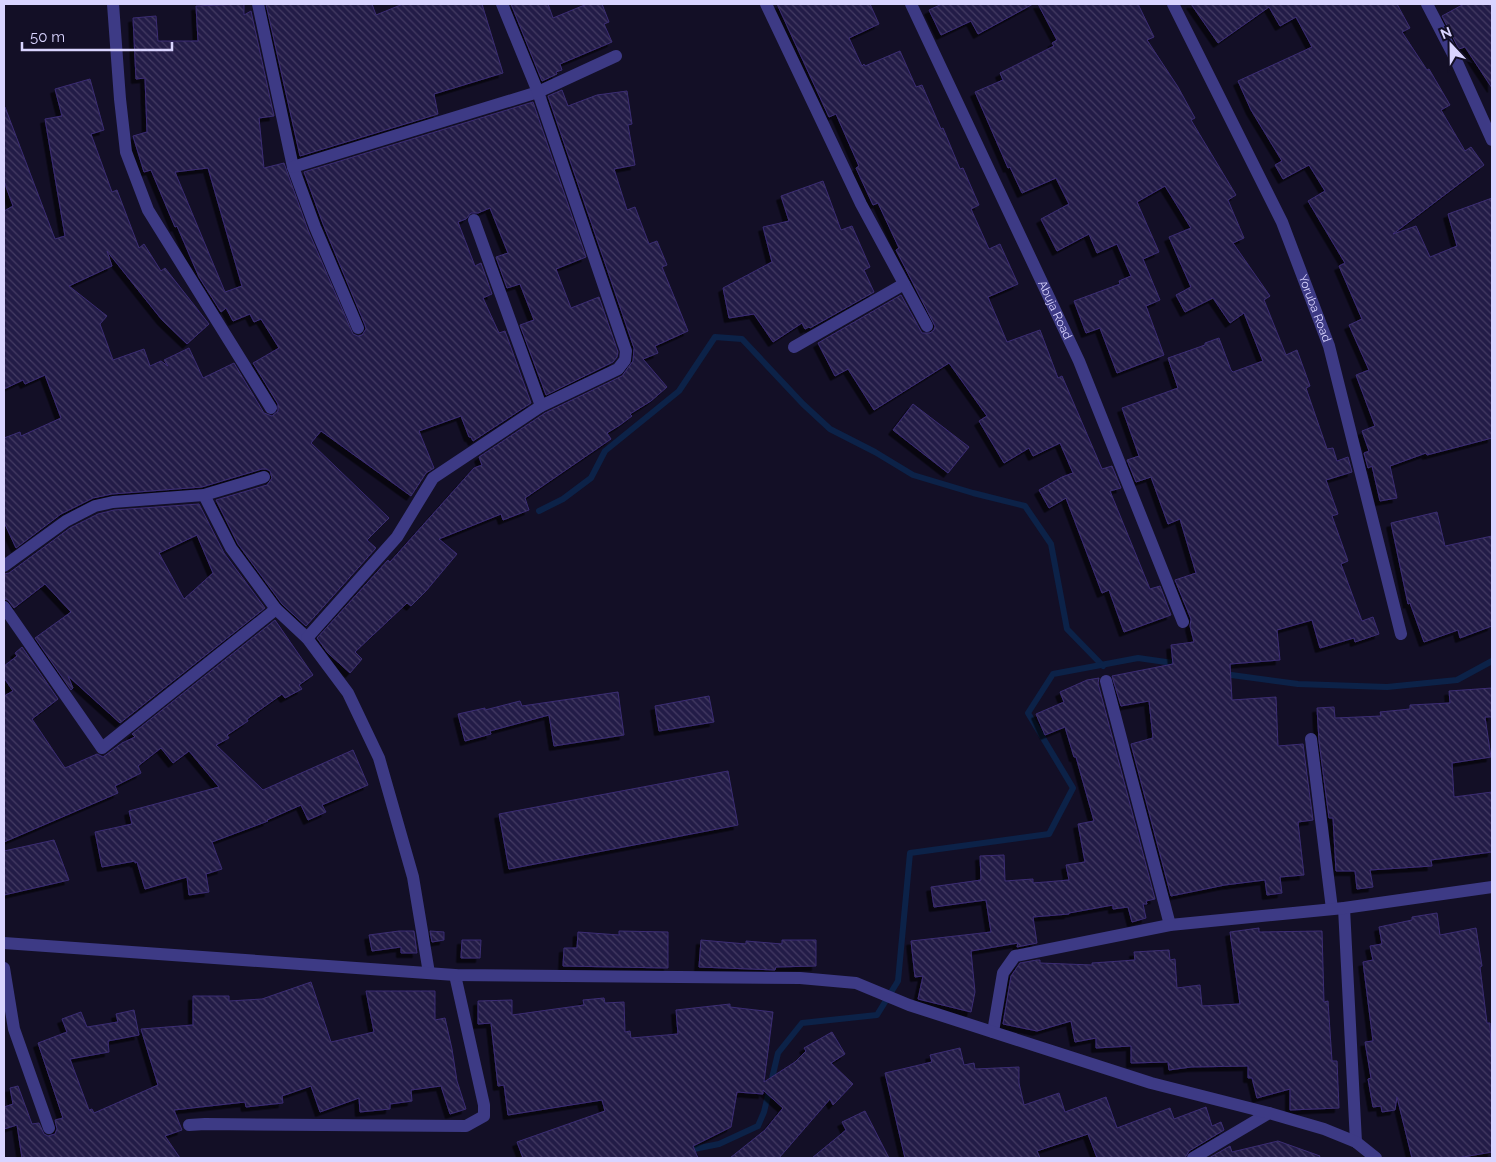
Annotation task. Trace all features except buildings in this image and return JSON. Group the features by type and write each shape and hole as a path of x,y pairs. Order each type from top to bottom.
{"street":[{"path":"113,4 126,152 148,210 271,408"},
{"path":"258,4 293,166 315,227 358,328"},
{"path":"307,638 397,537 434,478 541,406 618,369 625,360 626,351 538,92 502,4"},
{"path":"766,4 861,204 927,326"},
{"name":"Abuja Road","path":"911,4 1079,361 1183,622"},
{"name":"Yoruba Road","path":"1173,4 1282,222 1329,346 1401,634"},
{"path":"1427,4 1456,60 1492,140"},
{"path":"293,166 538,92 616,56"},
{"path":"474,220 541,406"},
{"path":"794,347 904,284"},
{"path":"4,566 66,521 95,506 113,502 204,495 264,477"},
{"path":"204,495 231,548 276,609 307,638 348,693 379,758 413,877 428,973"},
{"path":"4,607 102,748 276,609"},
{"path":"1106,680 1170,925"},
{"path":"1311,739 1338,909 1356,1142"},
{"path":"993,1032 1003,973 1015,956 1170,925 1338,909 1492,887"},
{"path":"4,943 456,975 800,978 856,983 892,998 1151,1083 1324,1129 1356,1142 1376,1158"},
{"path":"4,968 14,1029 49,1128"},
{"path":"189,1125 466,1126 484,1116 484,1105 456,975"},
{"path":"1193,1158 1269,1113"}],"waterway":[{"path":"539,511 563,499 591,478 605,451 679,391 715,337 742,339 803,404 830,429 875,452 913,475 1025,506 1051,544 1067,629 1103,666"},
{"path":"674,1158 689,1150 719,1144 758,1126 764,1112 778,1053 802,1023 877,1015 898,981 910,853 1049,834 1073,788 1028,713 1053,674 1138,658 1180,664"},
{"path":"1224,674 1298,684 1387,687 1457,680 1492,661"}]}
